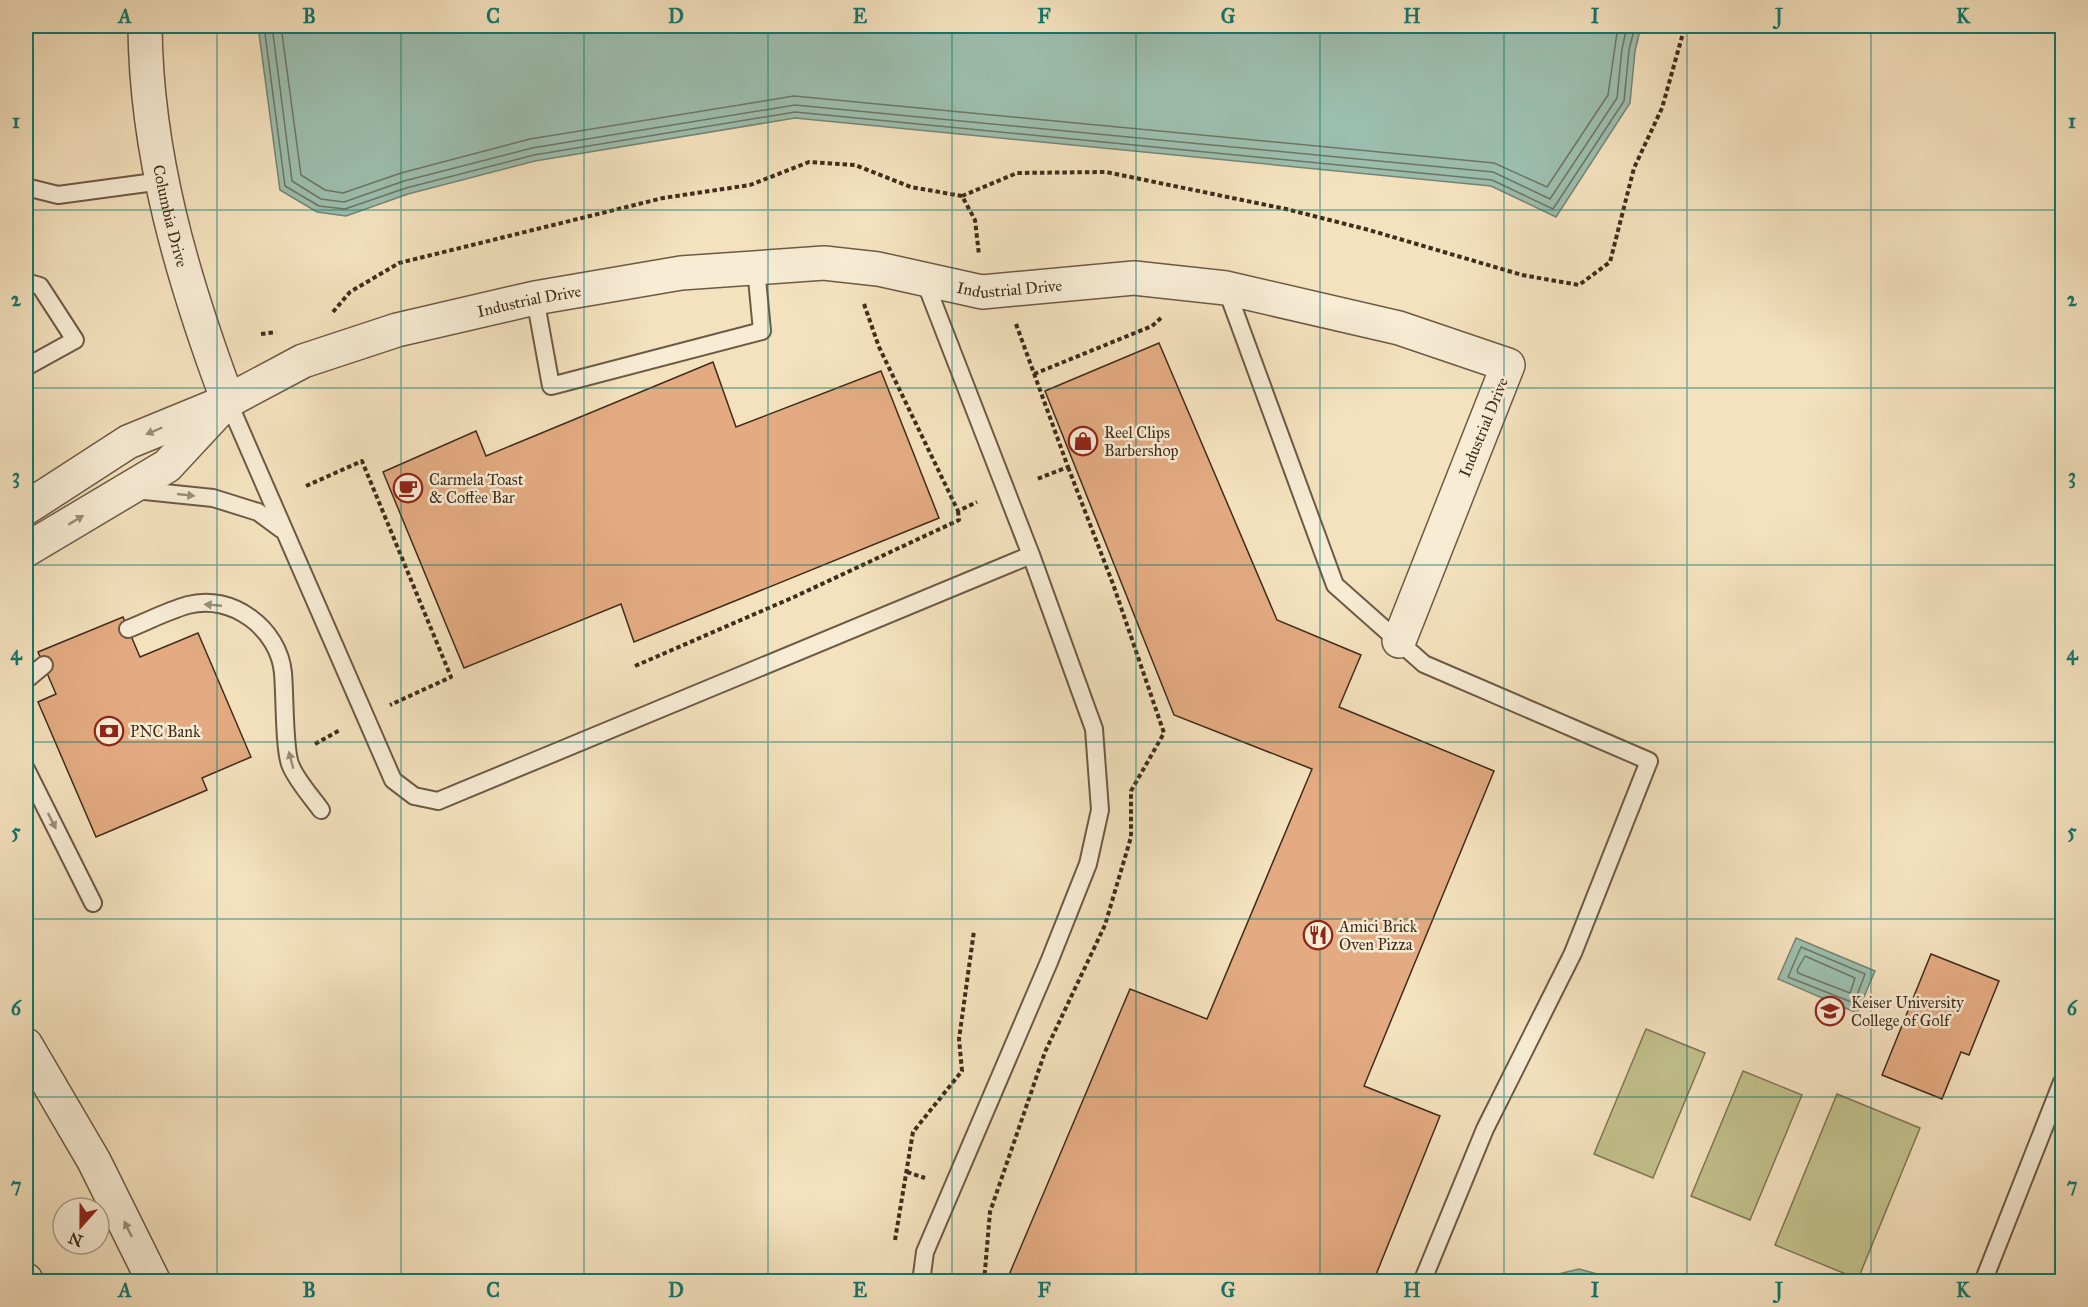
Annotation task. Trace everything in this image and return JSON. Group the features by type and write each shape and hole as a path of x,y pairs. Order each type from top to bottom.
{"street":[{"name":"Columbia Drive","path":"145,26 156,148 169,219 198,321 228,401"},
{"name":"Industrial Drive","path":"26,508 128,442 228,401 303,361 387,333 535,298 681,273 824,263 862,267 982,292 1134,278 1212,287 1399,328 1508,365 1399,641"},
{"name":"Industrial Drive","path":"26,550 167,466 228,401"},
{"path":"26,1045 94,1161 154,1281"}],"lane":[{"path":"26,187 58,195 162,181"},
{"path":"535,298 551,386 762,331 756,268"},
{"path":"921,1281 925,1252 1049,962 1088,864 1100,810 1094,729 1031,555 924,279"},
{"path":"26,282 40,286 75,340 26,367"},
{"path":"1212,287 1335,585 1424,663 1650,761 1573,953 1485,1129 1422,1281"},
{"path":"228,401 281,529 393,780 414,796 438,801 1031,555"},
{"path":"128,489 213,498 258,512 281,529"},
{"path":"128,628 189,605 215,604 239,610 260,625 276,646 283,670 290,765 321,810"},
{"path":"26,680 44,665"},
{"path":"26,769 93,903"},
{"path":"1983,1281 2062,1082"}],"path":[{"path":"327,319 350,292 399,263 663,198 750,184 809,162 855,165 911,187 962,196 1017,173 1106,172 1286,209 1369,230 1522,275 1579,285 1611,262 1634,168 1662,108 1685,26"},
{"path":"962,196 975,220 979,261"},
{"path":"634,666 794,597 959,520 958,511 879,347 859,289 862,267"},
{"path":"1034,374 1152,326 1212,287"},
{"path":"984,1281 990,1212 1045,1052 1105,925 1131,837 1131,791 1164,734 1113,584 1015,320"},
{"path":"261,334 284,332"},
{"path":"306,486 362,461 451,677 389,705"},
{"path":"1037,479 1068,466"},
{"path":"958,511 977,502"},
{"path":"311,746 341,729"},
{"path":"896,1240 913,1132 962,1071 959,1039 974,931"},
{"path":"907,1172 935,1181"}],"shaded area":[{"path":"1646,1029 1705,1053 1653,1178 1594,1154"},
{"path":"1743,1071 1802,1095 1750,1220 1691,1196"},
{"path":"1837,1094 1920,1128 1858,1279 1775,1245"}],"water":[{"path":"258,26 1641,26 1635,51 1630,103 1556,217 1491,186 795,118 535,161 408,194 346,216 317,212 280,190"},
{"path":"1796,938 1875,971 1857,1013 1778,979"},
{"path":"1579,1269 1623,1281 1533,1281 1534,1280"}],"building":[{"path":"1159,343 1277,620 1361,655 1339,707 1494,771 1364,1086 1440,1116 1373,1282 1006,1282 1130,989 1207,1019 1312,769 1174,715 1045,391"},
{"path":"713,362 736,427 881,371 939,518 634,642 621,604 464,668 383,472 476,431 486,456"},
{"path":"123,617 140,657 198,633 251,757 202,778 207,790 96,837 38,702 56,694 38,652"},
{"path":"1931,954 1999,981 1969,1055 1961,1052 1942,1099 1882,1075"}],"place":[{"name":"Reel Clips Barbershop","path":"1083,441"},
{"name":"Carmela Toast & Coffee Bar","path":"408,488"},
{"name":"PNC Bank","path":"109,731"},
{"name":"Amici Brick Oven Pizza","path":"1318,935"},
{"name":"Keiser University College of Golf","path":"1830,1011"}]}
